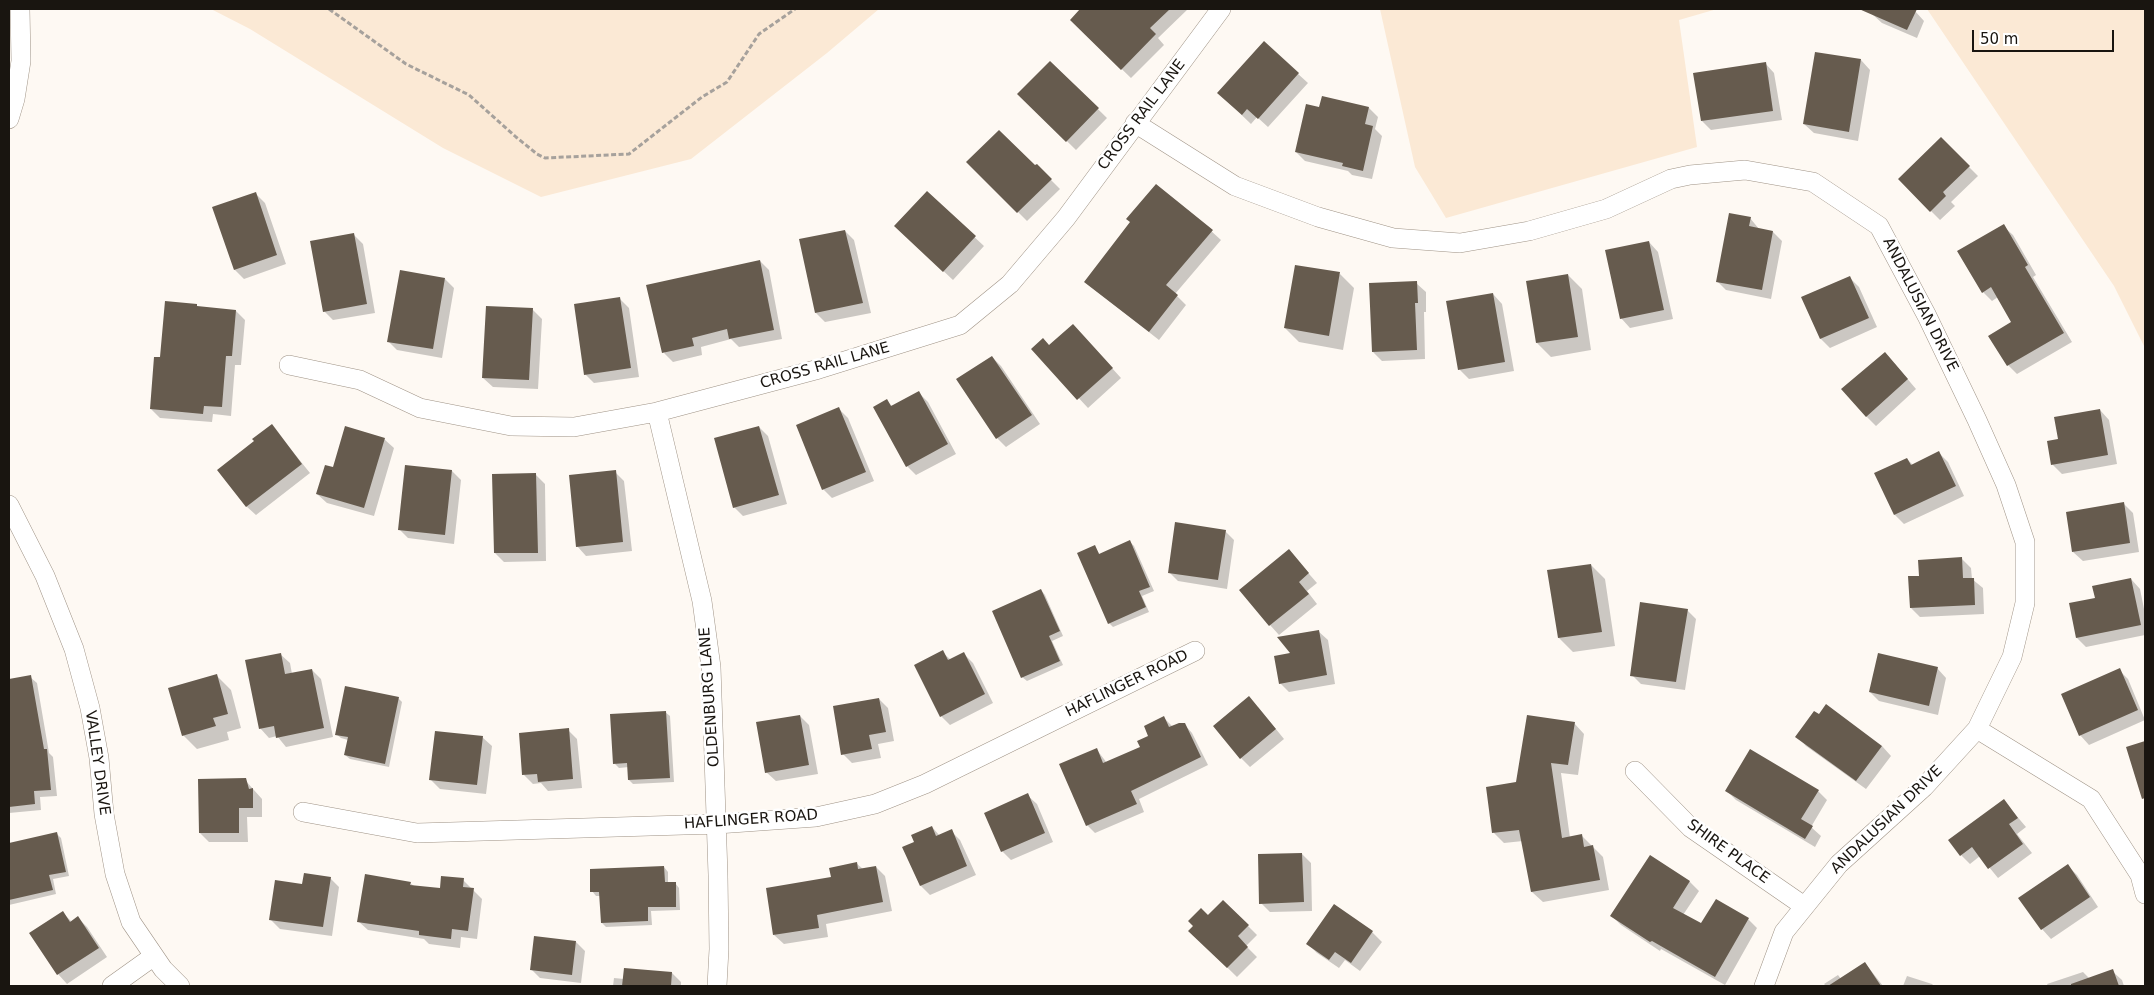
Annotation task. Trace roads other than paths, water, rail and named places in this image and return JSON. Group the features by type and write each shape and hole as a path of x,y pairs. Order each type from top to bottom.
{"street":[{"path":"9,119 15,99 21,61 20,9"},
{"name":"CROSS RAIL LANE","path":"289,366 360,380 420,408 511,426 574,426 657,412 818,369 960,325 1010,284 1066,218 1221,9"},
{"name":"ANDALUSIAN DRIVE","path":"1135,124 1235,186 1318,217 1393,238 1460,243 1529,231 1606,209 1671,179 1690,175 1745,170 1813,182 1879,226 1927,316 1978,420 2006,485 2026,542 2025,603 2012,657 1977,729 1924,787 1838,864 1784,932 1764,986"},
{"name":"OLDENBURG LANE","path":"657,412 702,602 711,666 719,949 716,986"},
{"name":"VALLEY DRIVE","path":"9,505 45,576 74,648 90,708 99,758 104,814 115,874 131,922 163,969 180,986"},
{"name":"HAFLINGER ROAD","path":"303,812 418,833 716,824 816,817 875,804 925,784 1195,651"},
{"path":"1977,729 2091,799 2140,875 2145,894"},
{"name":"SHIRE PLACE","path":"1635,771 1691,828 1804,906"},
{"path":"112,986 154,956"}]}
